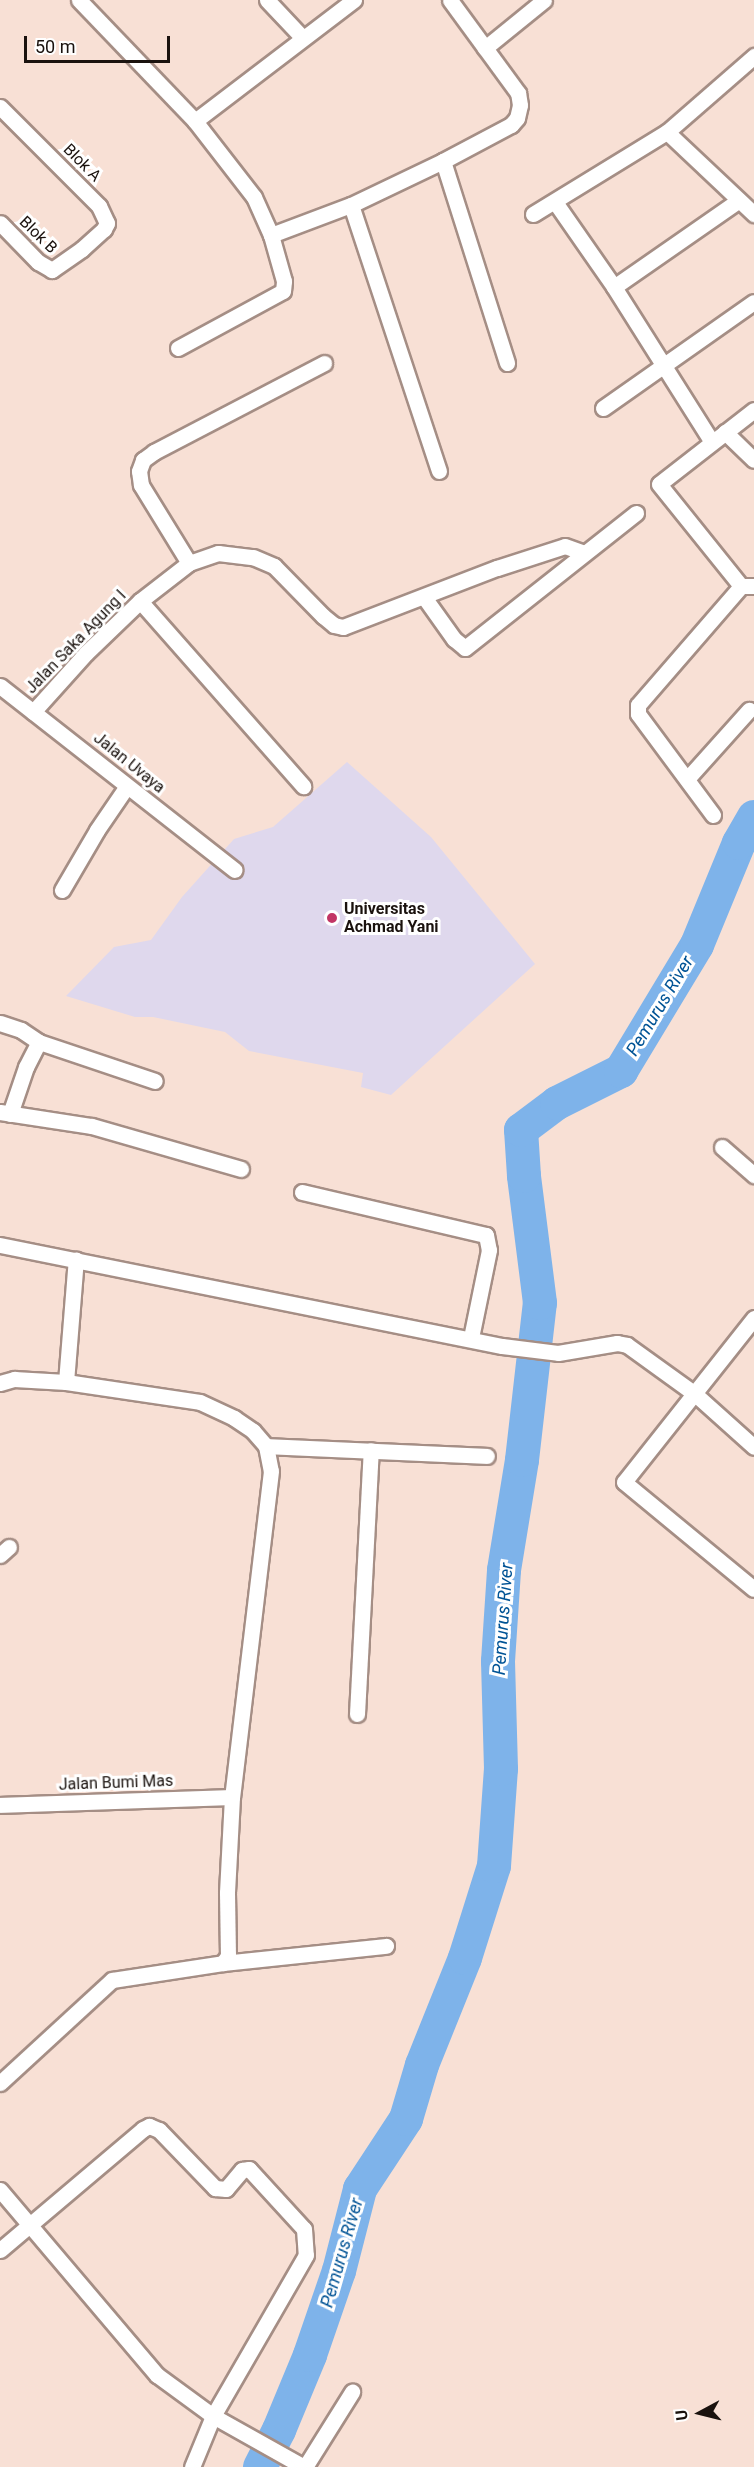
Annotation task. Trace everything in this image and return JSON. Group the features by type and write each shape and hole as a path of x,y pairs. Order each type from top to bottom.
{"street":[{"path":"79,0 195,121 254,196 271,235 284,281 283,291 178,348"},
{"path":"267,0 302,37"},
{"path":"195,121 302,37 354,0"},
{"path":"271,235 351,205 511,125 520,110 518,93 450,0"},
{"path":"485,48 544,0"},
{"path":"533,214 667,132 752,62"},
{"name":"Blok A","path":"0,107 99,206 106,217 104,229 82,249"},
{"path":"667,132 754,214"},
{"path":"443,161 507,363"},
{"path":"614,287 739,200"},
{"path":"555,202 614,287 712,442"},
{"path":"351,205 439,471"},
{"name":"Blok B","path":"0,223 38,262 52,270 82,249"},
{"path":"603,408 665,367 754,302"},
{"path":"189,563 141,485 139,471 143,460 154,452 324,363"},
{"path":"713,815 638,714 638,705 748,586 659,484 754,410"},
{"path":"725,432 754,460"},
{"path":"424,597 454,639 465,648 636,513"},
{"name":"Jalan Saka Agung I","path":"33,712 86,653 140,601 189,563 218,554 253,557 274,566 323,616 334,625 343,627 496,568 565,546 584,553"},
{"path":"140,601 303,786"},
{"name":"Jalan Uvaya","path":"0,686 235,870"},
{"path":"687,779 749,710"},
{"path":"62,890 97,830 127,786"},
{"path":"0,1023 21,1030 39,1042 155,1081"},
{"path":"39,1042 5,1113 92,1126 242,1169"},
{"path":"722,1147 754,1175"},
{"path":"302,1191 478,1232 486,1236 489,1250 471,1338"},
{"path":"0,1245 502,1346 558,1353 617,1343 627,1345 695,1394 754,1447"},
{"path":"66,1382 76,1259"},
{"path":"754,1318 624,1482 754,1589"},
{"path":"0,1383 14,1379 66,1382 200,1402 234,1418 253,1431 266,1446 271,1471 232,1797 226,1893 228,1956 223,1963"},
{"path":"266,1446 487,1456"},
{"path":"357,1714 371,1450"},
{"name":"Jalan Bumi Mas","path":"0,1805 232,1797"},
{"path":"0,2083 112,1980 223,1963 386,1946"},
{"path":"0,2250 31,2226 142,2128 149,2127 159,2130 215,2188 226,2189 246,2168 272,2192 304,2229 306,2255 213,2416 192,2467"},
{"path":"0,2190 157,2375 213,2416 251,2435 305,2467 332,2428 352,2392"}],"shaded area":[{"name":"Universitas Achmad Yani","path":"347,762 431,837 535,964 391,1095 361,1087 363,1073 249,1051 225,1032 153,1017 135,1017 66,996 114,947 151,940 182,897 234,839 273,827"}],"waterway":[{"name":"Pemurus River","path":"260,2467 279,2430 310,2355 339,2271 360,2189 406,2119 422,2065 465,1958 494,1866 501,1769 498,1661 504,1570 522,1460 540,1303 524,1176 521,1130 557,1103 621,1071 697,945 739,843 754,817"}],"place":[{"name":"Universitas Achmad Yani","path":"332,918"}]}
